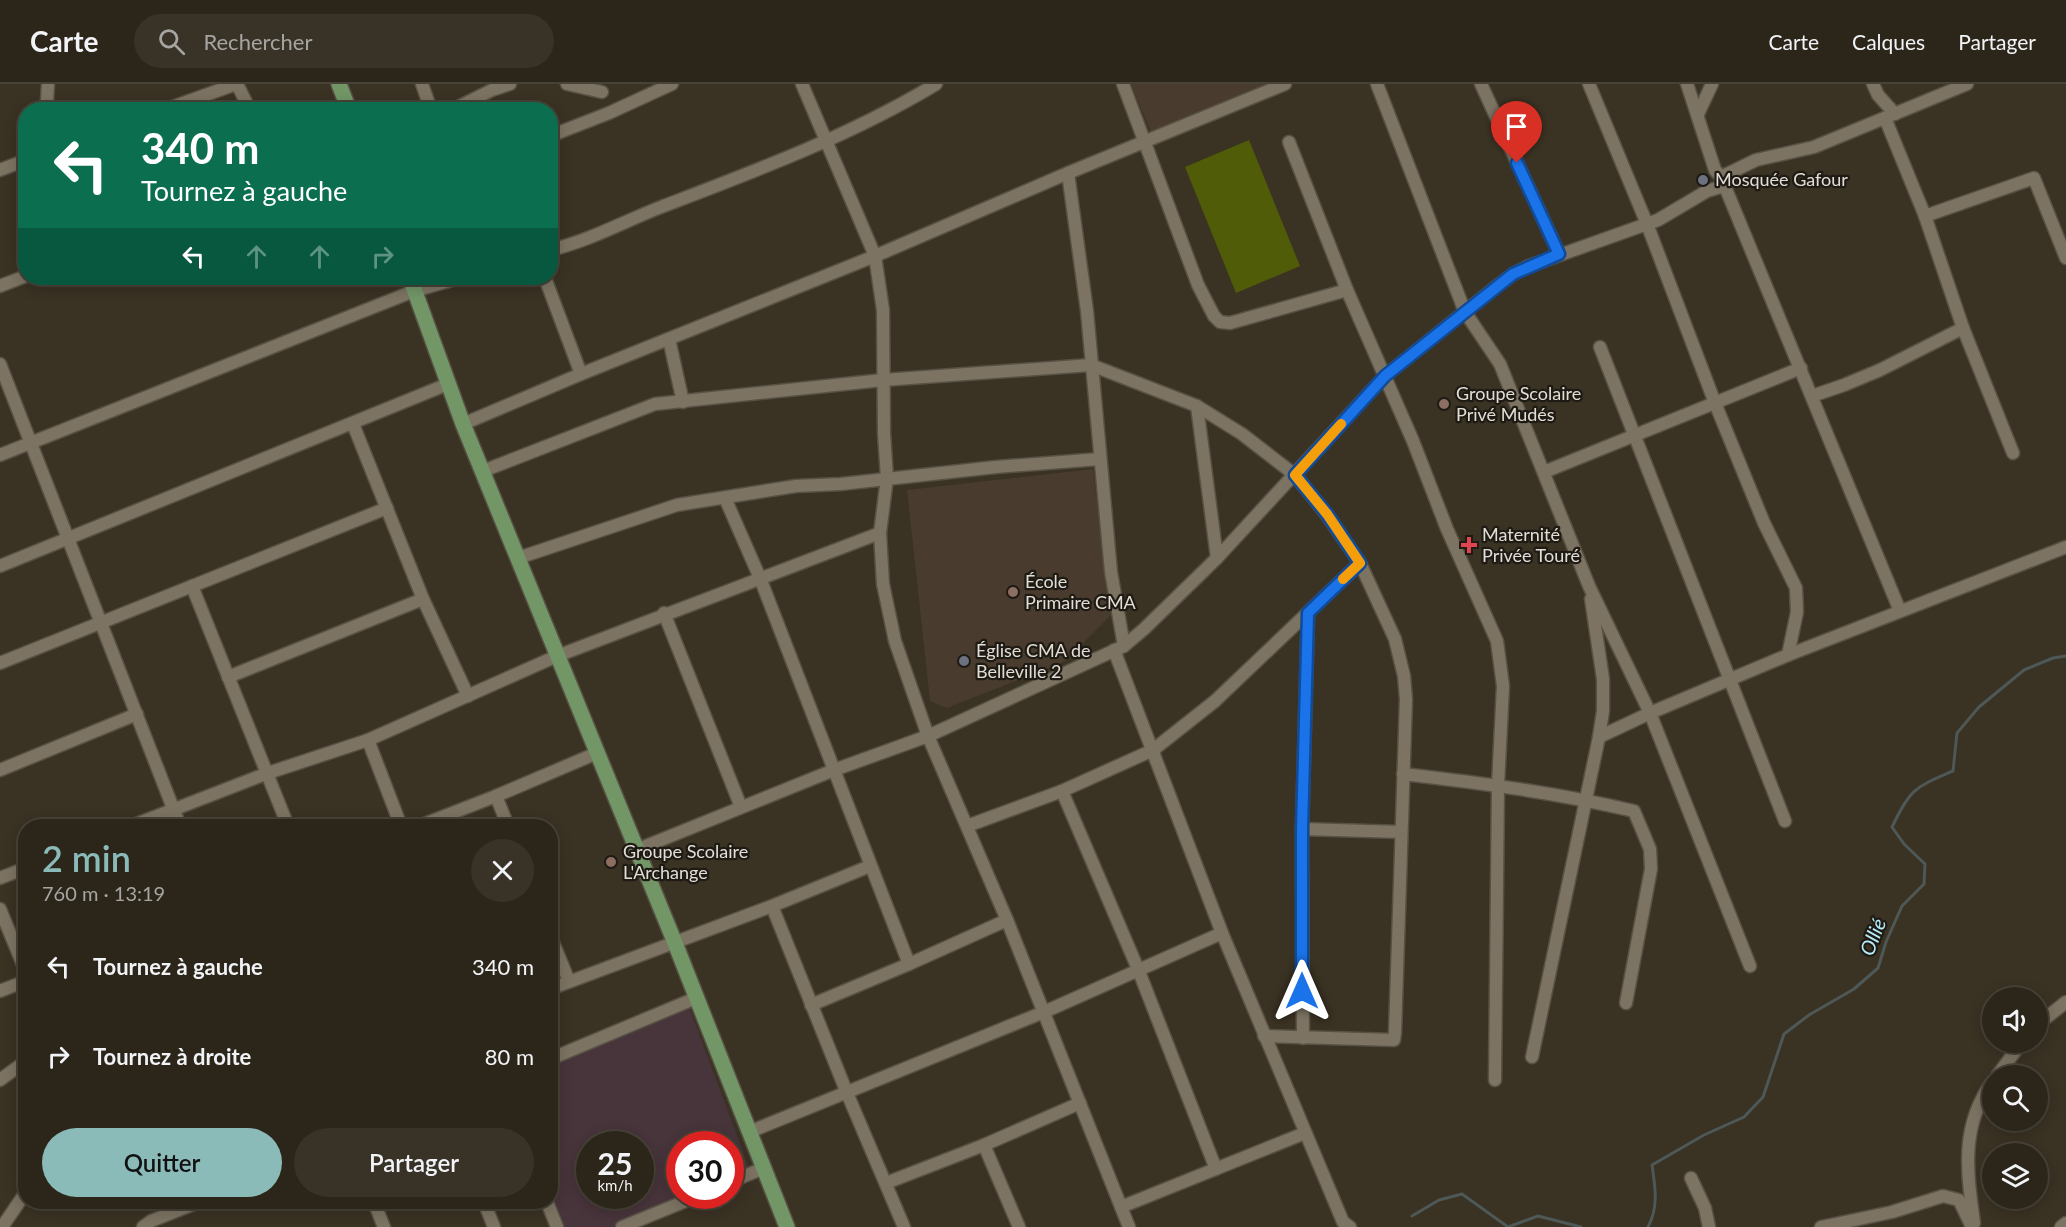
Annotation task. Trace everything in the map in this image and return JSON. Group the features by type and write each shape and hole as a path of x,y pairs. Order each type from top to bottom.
{"main road":[{"path":"339,84 346,102"},
{"path":"412,285 463,423 788,1227"}],"street":[{"path":"47,102 48,84"},
{"path":"186,102 237,84 246,102"},
{"path":"422,84 428,102"},
{"path":"468,102 510,84"},
{"path":"567,84 601,88 609,112"},
{"path":"558,133 672,84"},
{"path":"802,84 875,256 883,310 886,478 880,533 883,584 895,641 928,736 1044,1012 1129,1227"},
{"path":"558,247 592,236 825,141 936,84"},
{"path":"1123,84 1198,285 1214,316 1220,322 1230,323 1347,290"},
{"path":"463,423 875,256 1068,173 1285,84"},
{"path":"1377,84 1465,312 1500,364 1589,586 1650,713 1750,966"},
{"path":"1481,84 1559,254"},
{"path":"1589,84 1647,224 1715,403 1764,523 1796,588 1797,612 1788,656"},
{"path":"1686,84 1715,170 1812,396 1900,611"},
{"path":"1698,114 1712,84"},
{"path":"1873,84 1890,116 1963,328 2013,453"},
{"path":"636,850 834,770 928,736 1119,648 1144,629 1217,558 1385,376 1513,274 1559,254 1647,224 1671,213 1756,160 1814,147 1967,84"},
{"path":"1289,142 1347,290 1413,441 1447,529 1497,641 1503,686 1498,785 1495,1080"},
{"path":"0,170 18,163"},
{"path":"1068,173 1087,311 1119,648 1153,750 1222,933 1342,1225"},
{"path":"1925,216 2034,178 2066,258"},
{"path":"0,286 18,279"},
{"path":"0,455 410,285"},
{"path":"548,285 581,374"},
{"path":"1812,396 1880,370 1963,328"},
{"path":"669,339 683,402"},
{"path":"1599,347 1785,821"},
{"path":"0,364 177,819"},
{"path":"483,471 655,404 883,380 1091,365 1197,406 1242,434 1295,475 1327,514 1360,563 1395,639 1404,676 1406,699 1394,1040 1264,1036"},
{"path":"1544,472 1800,368"},
{"path":"0,566 448,384"},
{"path":"1197,406 1217,558"},
{"path":"353,424 423,598 468,696"},
{"path":"518,558 676,505 796,486 841,484 1100,459"},
{"path":"725,498 760,578 909,964"},
{"path":"0,663 387,508"},
{"path":"150,819 268,773 368,740 557,656 664,613 880,533"},
{"path":"1599,737 1650,713 1788,656 2066,547"},
{"path":"967,826 1062,791 1153,750 1215,701 1360,563"},
{"path":"192,586 285,819"},
{"path":"1533,1057 1603,711 1604,680 1589,586"},
{"path":"228,677 423,598"},
{"path":"664,613 741,807"},
{"path":"1303,1038 1302,829 1308,613"},
{"path":"0,770 137,714"},
{"path":"368,740 398,819"},
{"path":"437,819 597,753"},
{"path":"1403,774 1498,785 1585,799 1634,812 1650,849 1651,869 1626,1003"},
{"path":"1062,791 1138,969 1216,1169"},
{"path":"496,796 505,819"},
{"path":"1302,829 1401,832"},
{"path":"558,986 675,944 870,866"},
{"path":"0,878 18,871"},
{"path":"772,906 810,1005 904,1227"},
{"path":"0,909 18,953"},
{"path":"810,1005 1006,920"},
{"path":"749,1132 1044,1012 1222,933"},
{"path":"558,954 569,981"},
{"path":"0,991 18,984"},
{"path":"558,1056 696,998"},
{"path":"2048,1016 2066,1002"},
{"path":"2004,1065 2014,1053"},
{"path":"0,1080 18,1067"},
{"path":"1973,1227 1967,1155 1973,1120 1982,1102"},
{"path":"886,1183 984,1145 1080,1103"},
{"path":"1121,1207 1305,1132"},
{"path":"984,1145 1019,1227"},
{"path":"744,1176 764,1168"},
{"path":"1691,1178 1705,1208 1709,1227"},
{"path":"1821,1227 1892,1212 1943,1196 1959,1200 1973,1227"},
{"path":"2,1227 18,1204"},
{"path":"143,1227 151,1221 181,1209"},
{"path":"377,1209 384,1227"},
{"path":"487,1209 494,1227"},
{"path":"550,1209 557,1227"},
{"path":"622,1227 666,1209"},
{"path":"2061,1227 2066,1223"}],"shaded area":[{"path":"1131,84 1272,84 1151,132"},
{"name":"École Primaire CMA","path":"1093,469 1111,615 1064,662 947,708 930,701 907,490"},
{"path":"688,1004 735,1131 666,1131 666,1206 613,1227 562,1227 555,1209 558,1209 558,1059"},
{"path":"744,1155 750,1171 744,1174"}],"green space":[{"path":"1249,140 1300,266 1236,293 1185,167"}],"waterway":[{"name":"Ollié","path":"1648,1227 1655,1204 1652,1165 1704,1135 1744,1117 1763,1097 1784,1034 1809,1015 1854,989 1878,968 1886,942 1902,906 1924,884 1925,864 1904,844 1892,827 1909,797 1930,781 1953,771 1957,733 1979,707 2024,670 2053,658 2066,656"},
{"name":"Ollié","path":"1412,1216 1439,1200 1462,1194 1508,1227 1538,1216 1581,1227"}],"slow traffic":[{"path":"1341,424 1295,475 1327,514 1360,563 1343,579"}],"place":[{"name":"Mosquée Gafour","path":"1703,180"},
{"name":"Groupe Scolaire Privé Mudés","path":"1444,404"},
{"name":"Maternité Privée Touré","path":"1469,545"},
{"name":"École Primaire CMA","path":"1013,592"},
{"name":"Église CMA de Belleville 2","path":"964,661"},
{"name":"Groupe Scolaire L'Archange","path":"611,862"}],"route":[{"path":"1302,991 1302,829 1308,613 1360,563 1327,514 1295,475 1385,376 1513,274 1559,254 1517,163"}]}
